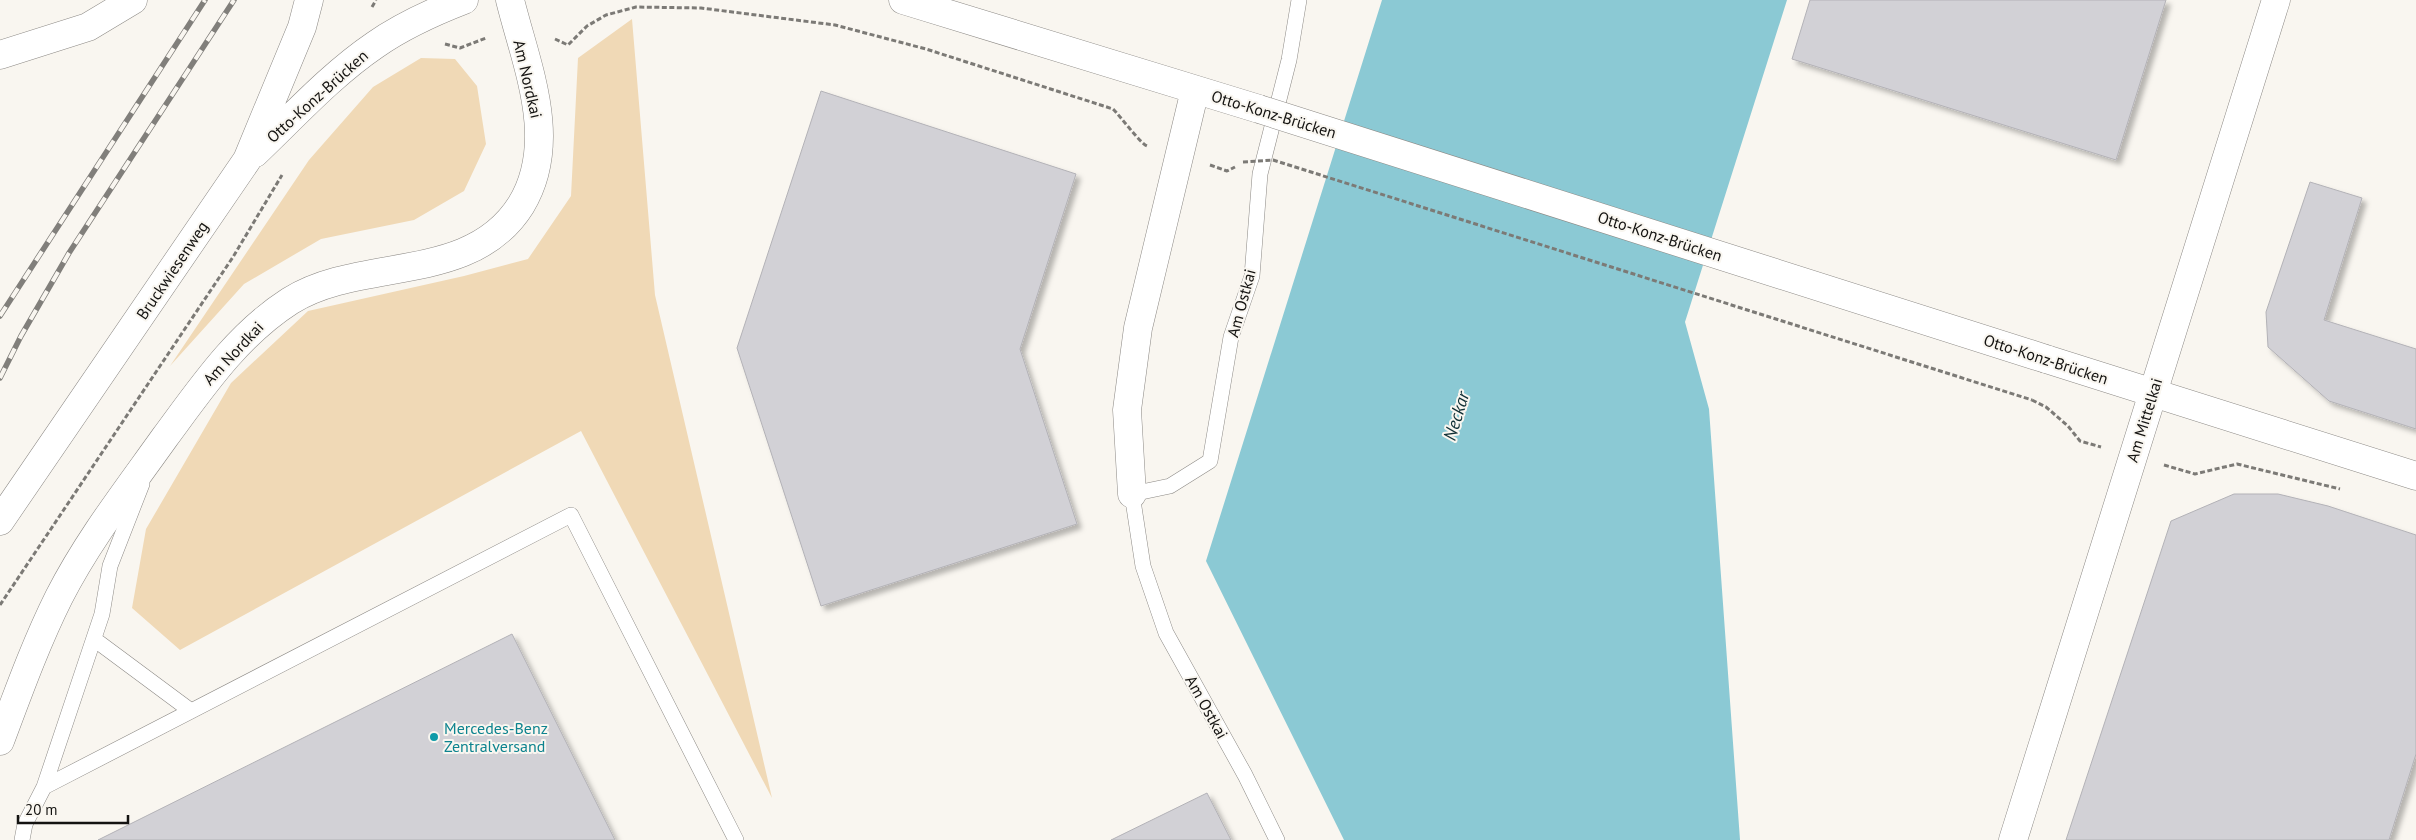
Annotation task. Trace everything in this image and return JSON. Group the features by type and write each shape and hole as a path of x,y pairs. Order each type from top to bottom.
{"main road":[{"path":"0,55 88,27 133,0"},
{"name":"Bruckwiesenweg","path":"0,521 247,160 302,27 309,0"},
{"name":"Otto-Konz-Brücken","path":"409,0 453,4"},
{"name":"Am Nordkai","path":"0,741 26,671 59,596 97,532 226,356 252,330 292,300 330,284 455,256 475,248 494,236 508,223 521,204 532,182 540,135 537,110 510,0"},
{"name":"Otto-Konz-Brücken","path":"903,0 944,6 1195,90 2416,476"},
{"name":"Am Mittelkai","path":"2013,840 2276,0"},
{"name":"Otto-Konz-Brücken","path":"247,160 340,72 375,44 453,4"},
{"name":"Am Ostkai","path":"1132,494 1127,410 1138,328 1195,90"}],"lane":[{"name":"Am Ostkai","path":"1277,840 1245,775 1166,633 1143,566 1132,494 1170,486 1210,461 1231,338 1252,276 1260,174 1289,60 1298,0"},
{"path":"22,840 25,824 44,787 94,639 102,614 110,566 154,454"},
{"path":"44,787 571,515 736,840"},
{"path":"94,639 192,711"}],"path":[{"path":"441,43 460,48 516,26 529,27 568,45 587,26 606,15 636,7 701,8 834,25 926,49 1113,109 1130,127 1141,144 1227,171 1243,162 1273,160 2032,400 2054,413 2080,440 2195,474 2237,464 2341,489"},
{"path":"0,605 232,256 284,173"}],"shaded area":[{"path":"632,19 655,295 772,798 581,431 180,650 132,608 146,529 231,383 308,311 464,276 528,259 571,196 578,58"},
{"path":"421,58 455,59 477,86 486,144 464,191 414,220 321,239 244,284 170,366 309,160 373,87"}],"water":[{"name":"Neckar","path":"1382,0 1787,0 1685,322 1709,409 1740,840 1344,840 1206,561"}],"building":[{"path":"1810,0 2166,0 2116,160 1792,59"},
{"path":"821,91 1076,174 1020,349 1077,524 821,606 737,348"},
{"path":"2310,182 2362,198 2324,320 2416,349 2416,429 2329,401 2268,347 2266,312"},
{"path":"2234,494 2278,494 2328,506 2416,535 2416,754 2389,840 2066,840 2171,521"},
{"name":"Mercedes-Benz Zentralversand","path":"512,634 615,840 98,840"},
{"path":"1207,793 1231,840 1111,840"}],"railway":[{"path":"0,316 205,0"},
{"path":"0,378 21,336 69,253 234,0"}],"place":[{"name":"Mercedes-Benz Zentralversand","path":"434,737"}]}
